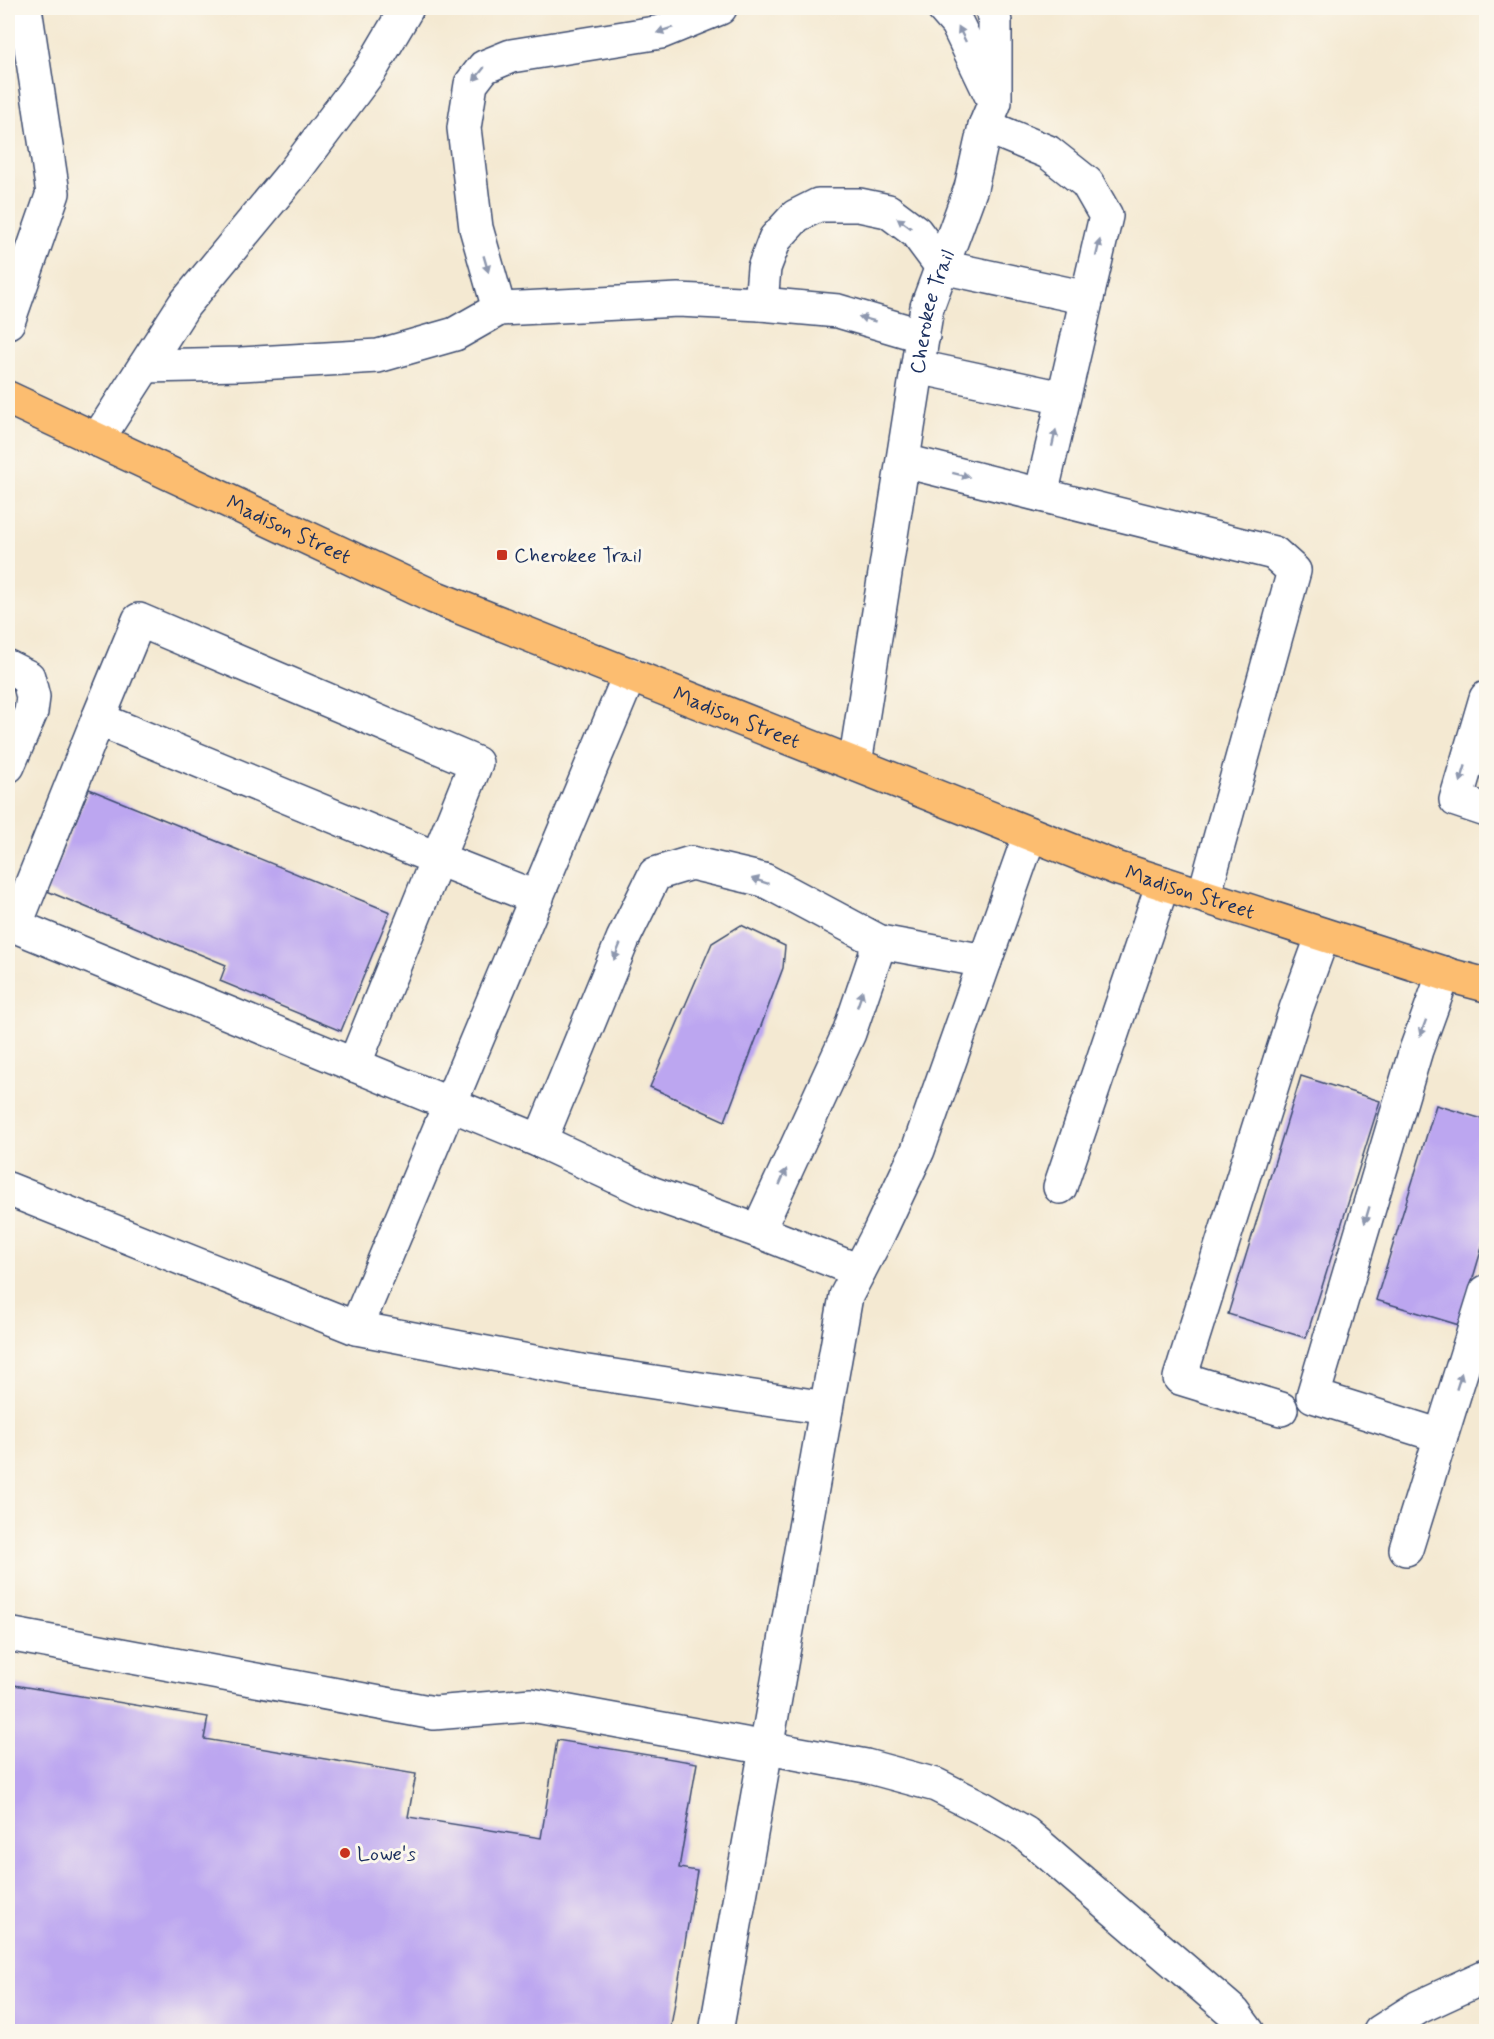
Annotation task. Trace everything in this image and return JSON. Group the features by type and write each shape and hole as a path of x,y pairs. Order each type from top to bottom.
{"main road":[{"name":"Madison Street","path":"8,398 434,597 1030,834 1116,868 1486,985"}],"street":[{"path":"8,322 53,193 25,8"},
{"path":"97,440 184,305 294,172 371,69 407,8"},
{"path":"499,309 476,228 464,128 471,84 484,67 511,56 661,32 720,8"},
{"path":"942,8 957,24 990,114 1048,152 1086,183 1106,216 1041,495"},
{"name":"Cherokee Trail","path":"855,764 927,307 972,188 990,114 995,22 992,8"},
{"path":"761,304 764,267 776,239 796,216 818,206 859,205 888,211 916,232 942,267 1087,297"},
{"path":"145,366 241,364 378,356 454,334 499,309 678,300 838,311 920,351 1063,399"},
{"path":"904,461 1274,553 1294,571 1204,896"},
{"path":"354,1065 476,763 139,620 11,925 540,1141 651,1193 758,1231 859,1271"},
{"path":"8,668 28,677 33,697 31,712 8,766"},
{"path":"356,1328 630,674"},
{"path":"1486,698 1456,800 1486,810"},
{"path":"98,719 537,898"},
{"path":"716,2031 846,1296 918,1150 1030,834"},
{"path":"540,1141 622,939 655,874 692,863 764,880 880,942 985,961"},
{"path":"1060,1187 1163,883"},
{"path":"1281,1409 1180,1378 1296,1009 1323,935"},
{"path":"758,1231 849,1033 880,942"},
{"path":"1441,1436 1313,1396 1416,1050 1444,973"},
{"path":"8,1189 356,1328 581,1371 826,1408"},
{"path":"1406,1549 1486,1292"},
{"path":"8,1634 434,1713 531,1705 867,1767 936,1785 1017,1828 1034,1840 1234,2013 1248,2031"},
{"path":"1380,2031 1419,2007 1486,1976"}],"building":[{"path":"89,789 390,912 341,1031 220,981 226,965 47,891"},
{"path":"741,925 785,946 783,968 725,1121 650,1087 712,943"},
{"path":"1301,1076 1380,1101 1306,1338 1228,1314"},
{"path":"1436,1105 1486,1120 1486,1234 1459,1325 1376,1300"},
{"name":"Lowe's","path":"8,1684 208,1717 204,1739 416,1774 408,1817 541,1838 557,1740 697,1763 679,1868 697,1871 670,2032 8,2032"}],"place":[{"name":"Cherokee Trail","path":"502,555"},
{"name":"Lowe's","path":"345,1853"}]}
